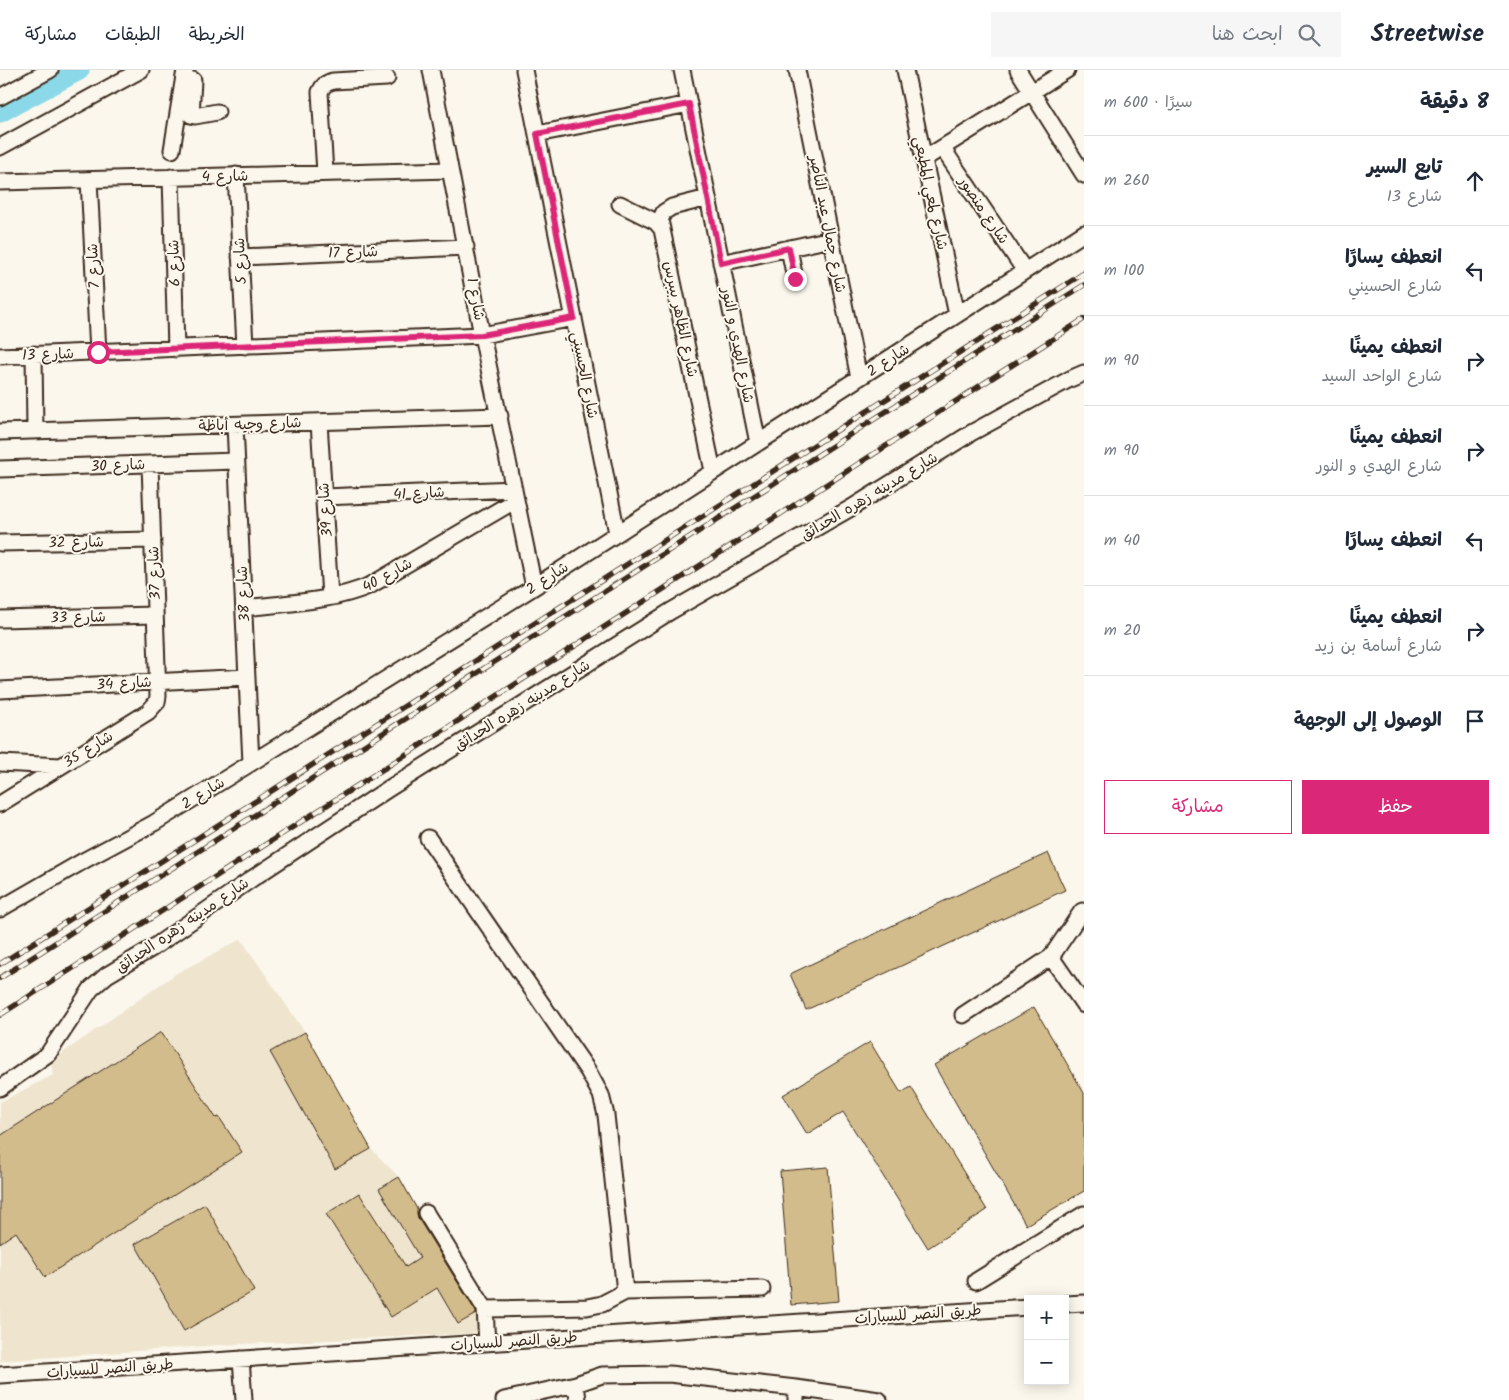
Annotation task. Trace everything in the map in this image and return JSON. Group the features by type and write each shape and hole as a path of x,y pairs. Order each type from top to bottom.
{"street":[{"path":"0,97 34,74 50,70"},
{"path":"0,147 141,70"},
{"name":"شارع 1","path":"431,70 482,335 534,587"},
{"name":"شارع الحسيني","path":"524,70 617,533"},
{"name":"شارع الهدي و النور","path":"682,70 758,443"},
{"name":"شارع جمال عبد الناصر","path":"797,70 859,378"},
{"name":"شارع لمعي المطيعي","path":"905,70 956,315"},
{"path":"1018,70 1084,175"},
{"path":"924,159 1067,70"},
{"path":"172,150 185,107 189,75"},
{"path":"325,173 320,92 322,86 333,81 387,78"},
{"path":"537,134 689,104"},
{"path":"185,107 193,116 217,112"},
{"name":"شارع منصور","path":"943,148 1026,271"},
{"name":"شارع 4","path":"0,182 450,170"},
{"name":"شارع 5","path":"236,176 245,346"},
{"name":"شارع 6","path":"171,177 176,349"},
{"name":"شارع 7","path":"89,180 98,352"},
{"path":"662,229 660,220 664,212 672,207 708,198"},
{"path":"620,204 656,222 662,229"},
{"name":"شارع الظاهر بيبرس","path":"662,229 713,471"},
{"name":"شارع 2","path":"0,909 154,822 251,764 534,587 1084,233"},
{"path":"721,263 831,239"},
{"name":"شارع 17","path":"240,257 466,247"},
{"path":"789,248 795,279"},
{"name":"شارع 13","path":"0,356 482,335 574,318"},
{"path":"34,354 35,431"},
{"name":"شارع مدينه زهره الحدائق","path":"0,1088 48,1054 91,989 107,975 154,948 254,878 388,789 672,611 852,508 971,433 1084,373"},
{"name":"شارع وجيه أباظة","path":"0,432 500,416"},
{"name":"شارع 39","path":"319,422 330,598"},
{"name":"شارع 38","path":"235,425 251,764"},
{"name":"شارع 30","path":"0,469 236,461"},
{"name":"شارع 37","path":"150,464 157,681"},
{"name":"شارع 41","path":"324,498 515,494"},
{"name":"شارع 40","path":"244,608 330,598 348,594 371,585 515,494"},
{"name":"شارع 32","path":"0,543 153,540"},
{"name":"شارع 33","path":"0,618 155,615"},
{"name":"شارع 34","path":"0,690 247,676"},
{"name":"شارع 35","path":"0,804 153,708 158,696 157,681"},
{"path":"0,763 61,766"},
{"path":"428,838 588,1071 601,1095 606,1115 625,1292"},
{"path":"963,1015 1051,957 1083,910"},
{"path":"1051,957 1084,1005"},
{"path":"426,1213 485,1309 488,1342"},
{"path":"976,1281 1084,1214"},
{"path":"485,1309 587,1307 602,1304 625,1292 762,1289"},
{"path":"1069,1304 1084,1303"},
{"name":"طريق النصر للسيارات","path":"0,1375 1024,1307"},
{"path":"241,1359 244,1400"},
{"path":"504,1400 576,1384 602,1375 669,1374 796,1394 879,1400"},
{"path":"576,1384 578,1400"}],"shaded area":[{"path":"241,939 305,1032 371,1149 399,1177 478,1313 482,1333 221,1345 0,1361 0,1102 53,1075 51,1061 177,973"}],"building":[{"path":"1048,853 1065,890 806,1010 790,974"},
{"path":"1034,1007 1084,1093 1084,1191 1026,1225 934,1065"},
{"path":"161,1032 216,1118 219,1117 242,1152 45,1277 16,1232 0,1243 0,1136"},
{"path":"305,1032 371,1149 335,1169 270,1052"},
{"path":"870,1042 901,1093 911,1087 987,1210 928,1248 843,1112 807,1134 783,1095"},
{"path":"828,1167 839,1301 791,1305 780,1171"},
{"path":"399,1177 417,1209 418,1218 476,1312 476,1314 458,1324 437,1288 391,1317 326,1214 359,1193 406,1267 420,1258 379,1189"},
{"path":"205,1204 254,1291 184,1331 135,1244"}],"waterway":[{"path":"0,112 79,70"}],"railway":[{"path":"0,964 1084,273"},
{"path":"0,978 1084,285"},
{"path":"0,1015 1084,319"}],"route":[{"path":"98,352 482,335 574,318 537,134 689,104 721,263 789,248 795,279"}]}
